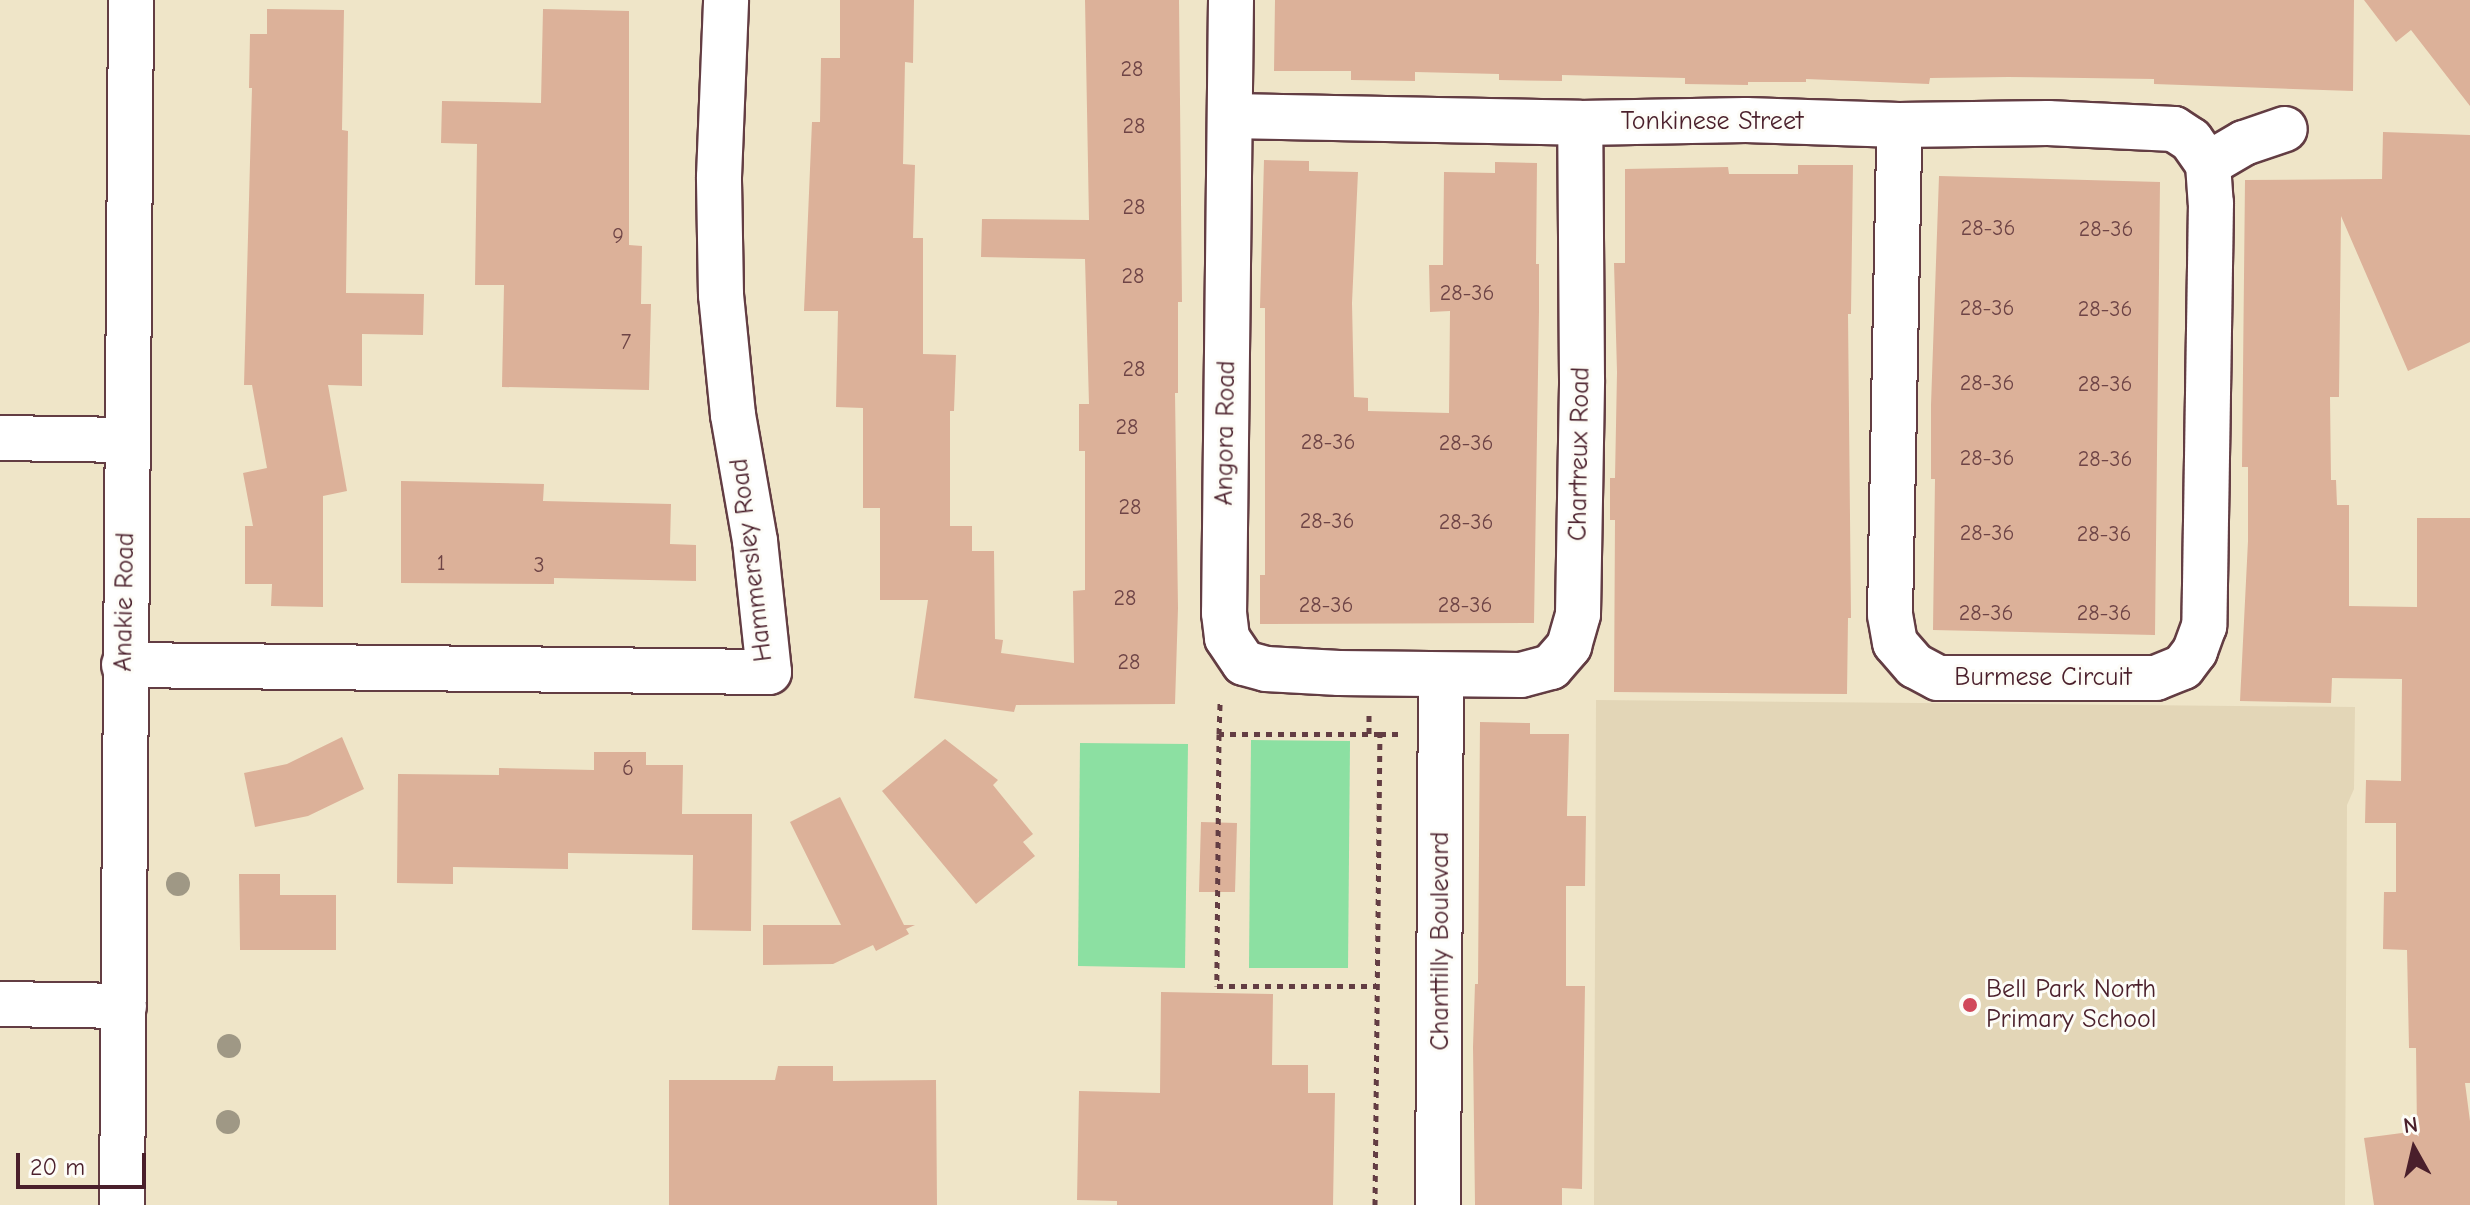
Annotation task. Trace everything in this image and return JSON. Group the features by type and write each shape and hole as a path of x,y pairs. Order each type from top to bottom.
{"street":[{"name":"Anakie Road","path":"122,1205 131,0"},
{"name":"Hammersley Road","path":"124,665 769,672 755,541 733,415 721,295 719,177 726,0"},
{"name":"Angora Road","path":"1231,0 1224,613 1227,638 1244,663 1266,669 1441,676"},
{"name":"Tonkinese Street","path":"1230,116 1580,123 1746,120 1899,125 2048,123 2174,129 2200,152"},
{"name":"Chartreux Road","path":"1441,676 1521,675 1551,667 1569,646 1578,614 1582,380 1580,123"},
{"name":"Burmese Circuit","path":"1899,125 1890,615 1895,643 1915,666 1938,678 2156,678 2183,667 2195,651 2204,626 2200,152"},
{"path":"2200,152 2244,143 2285,129"},
{"path":"0,438 127,440"},
{"name":"Chanttilly Boulevard","path":"1438,1205 1441,676"},
{"path":"0,1004 124,1006"}],"path":[{"path":"1375,1205 1380,734 1219,734 1217,986 1377,986"}],"shaded area":[{"name":"Bell Park North Primary School","path":"1596,700 2355,707 2354,789 2347,805 2345,1205 1594,1205"}],"green space":[{"path":"1251,740 1350,741 1348,968 1249,968"},
{"path":"1080,743 1188,744 1185,968 1078,966"}],"building":[{"path":"840,0 914,0 913,63 905,62 903,164 915,165 913,238 923,238 923,354 956,355 954,411 950,411 950,526 972,526 972,551 994,551 995,639 1003,640 1001,653 1074,663 1073,591 1085,590 1085,451 1079,451 1079,404 1089,404 1085,259 981,257 982,219 1089,220 1085,0 1179,0 1182,302 1178,302 1178,393 1175,393 1178,608 1175,704 1016,705 1014,712 914,698 928,600 880,600 880,508 863,508 863,408 836,407 838,311 804,311 812,122 820,122 821,58 840,58"},
{"path":"1275,0 2354,0 2353,91 2154,84 2154,79 2008,77 1930,78 1929,84 1806,79 1806,82 1748,82 1748,85 1685,84 1685,78 1562,75 1562,81 1499,80 1499,74 1415,72 1415,81 1351,80 1351,71 1274,71"},
{"path":"2364,0 2470,0 2470,106 2411,30 2396,42"},
{"path":"267,9 344,10 342,130 348,131 346,293 424,294 423,335 362,334 362,386 328,385 347,491 323,496 323,607 271,606 272,584 245,584 245,526 253,526 243,473 267,468 252,385 244,385 252,88 249,88 250,34 267,34"},
{"path":"543,9 629,11 629,245 642,246 641,304 651,304 649,390 502,387 504,285 475,285 477,144 441,143 442,101 541,103"},
{"path":"2383,132 2470,135 2470,342 2408,371 2341,216 2339,397 2330,397 2331,480 2336,480 2337,505 2349,505 2349,606 2417,607 2417,518 2470,518 2470,1083 2465,1083 2470,1121 2470,1205 2374,1205 2364,1138 2417,1131 2416,1048 2409,1048 2407,950 2383,949 2384,892 2396,892 2396,823 2365,823 2366,780 2401,781 2402,679 2332,678 2331,703 2240,701 2248,541 2248,467 2242,467 2245,180 2382,179"},
{"path":"1264,160 1309,161 1309,171 1358,172 1352,303 1354,397 1368,398 1368,411 1449,413 1450,311 1430,312 1429,265 1443,265 1444,172 1495,173 1495,162 1537,163 1539,311 1534,623 1260,624 1260,575 1265,575 1265,308 1260,308"},
{"path":"1798,165 1853,165 1851,314 1848,314 1851,618 1848,618 1847,694 1614,692 1615,520 1610,520 1610,478 1615,478 1617,372 1614,263 1625,263 1625,169 1728,167 1729,174 1798,174"},
{"path":"1939,176 2160,182 2155,635 1933,630 1935,479 1931,479 1931,405"},
{"path":"401,481 544,484 543,501 671,504 670,544 696,545 696,581 554,578 554,584 401,583"},
{"path":"1480,722 1530,723 1530,734 1569,734 1567,816 1586,816 1585,886 1566,886 1566,986 1585,986 1582,1189 1562,1188 1562,1205 1475,1205 1473,1047 1475,984 1478,984"},
{"path":"342,737 364,789 308,816 255,827 244,773 287,764"},
{"path":"945,739 998,780 993,785 1033,834 1023,842 1035,856 976,904 882,791"},
{"path":"594,752 646,752 646,765 683,765 682,814 752,814 751,931 692,930 693,855 568,853 568,869 453,867 453,884 397,883 398,774 499,775 499,768 594,770"},
{"path":"840,797 904,925 915,925 906,929 909,934 876,951 873,945 833,964 763,965 763,925 841,925 790,822"},
{"path":"1201,822 1237,823 1235,892 1199,892"},
{"path":"239,874 280,874 280,895 336,895 336,950 240,950"},
{"path":"1161,992 1273,994 1272,1065 1308,1065 1308,1093 1335,1093 1333,1205 1117,1205 1117,1201 1077,1200 1079,1091 1160,1093"},
{"path":"778,1066 833,1066 833,1081 936,1080 937,1205 669,1205 669,1080 775,1080"}],"place":[{"name":"Bell Park North Primary School","path":"1970,1005"}]}
